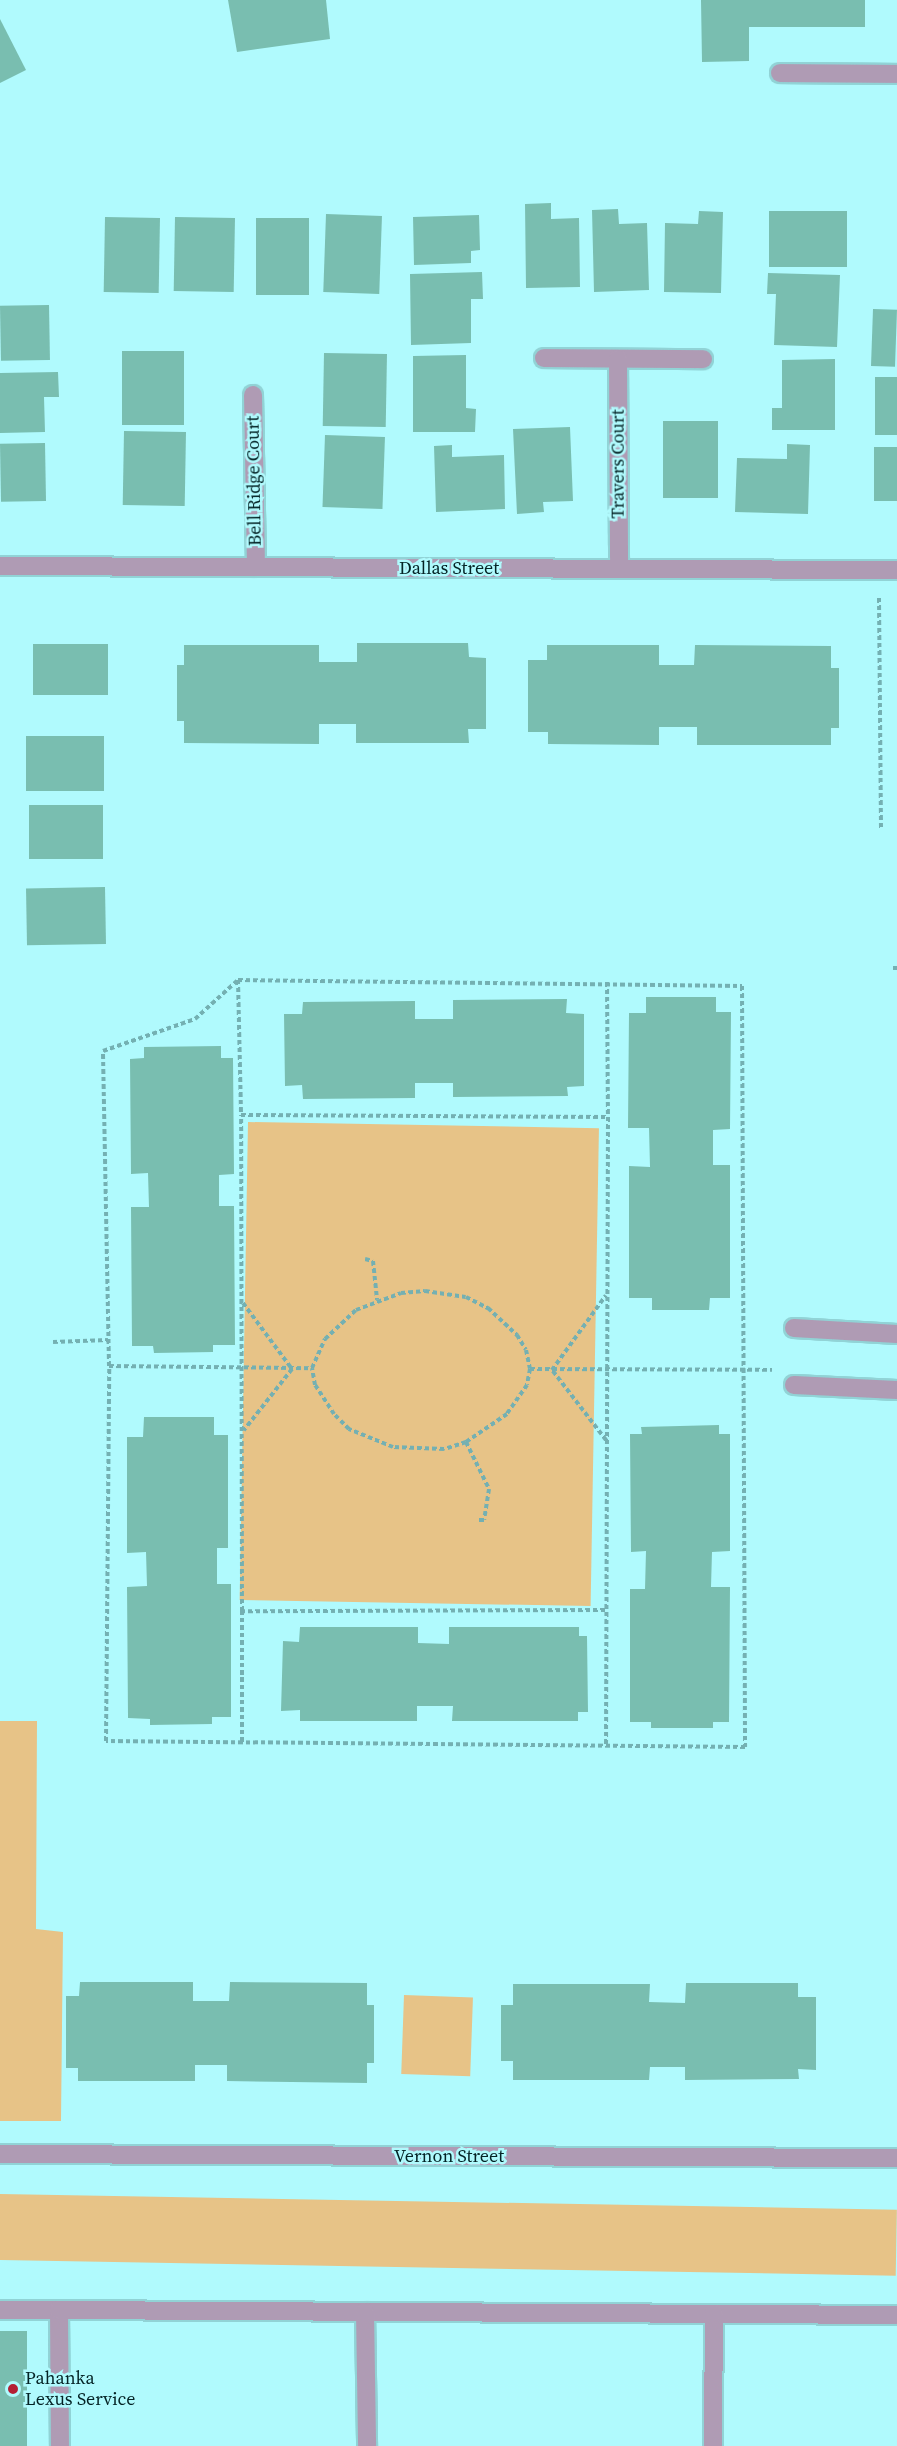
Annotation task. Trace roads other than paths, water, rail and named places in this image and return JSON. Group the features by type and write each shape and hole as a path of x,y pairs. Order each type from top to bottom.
{"street":[{"path":"780,73 897,74"},
{"path":"544,358 703,359"},
{"name":"Travers Court","path":"618,359 619,569"},
{"name":"Bell Ridge Court","path":"253,395 256,567"},
{"name":"Dallas Street","path":"0,566 888,570"},
{"path":"794,1328 897,1334"},
{"path":"794,1385 897,1390"},
{"name":"Vernon Street","path":"0,2154 897,2158"},
{"path":"0,2310 897,2315"},
{"path":"59,2310 60,2446"},
{"path":"365,2312 367,2446"},
{"path":"713,2446 714,2314"}],"place":[{"name":"Pahanka Lexus Service","path":"13,2389"}]}
